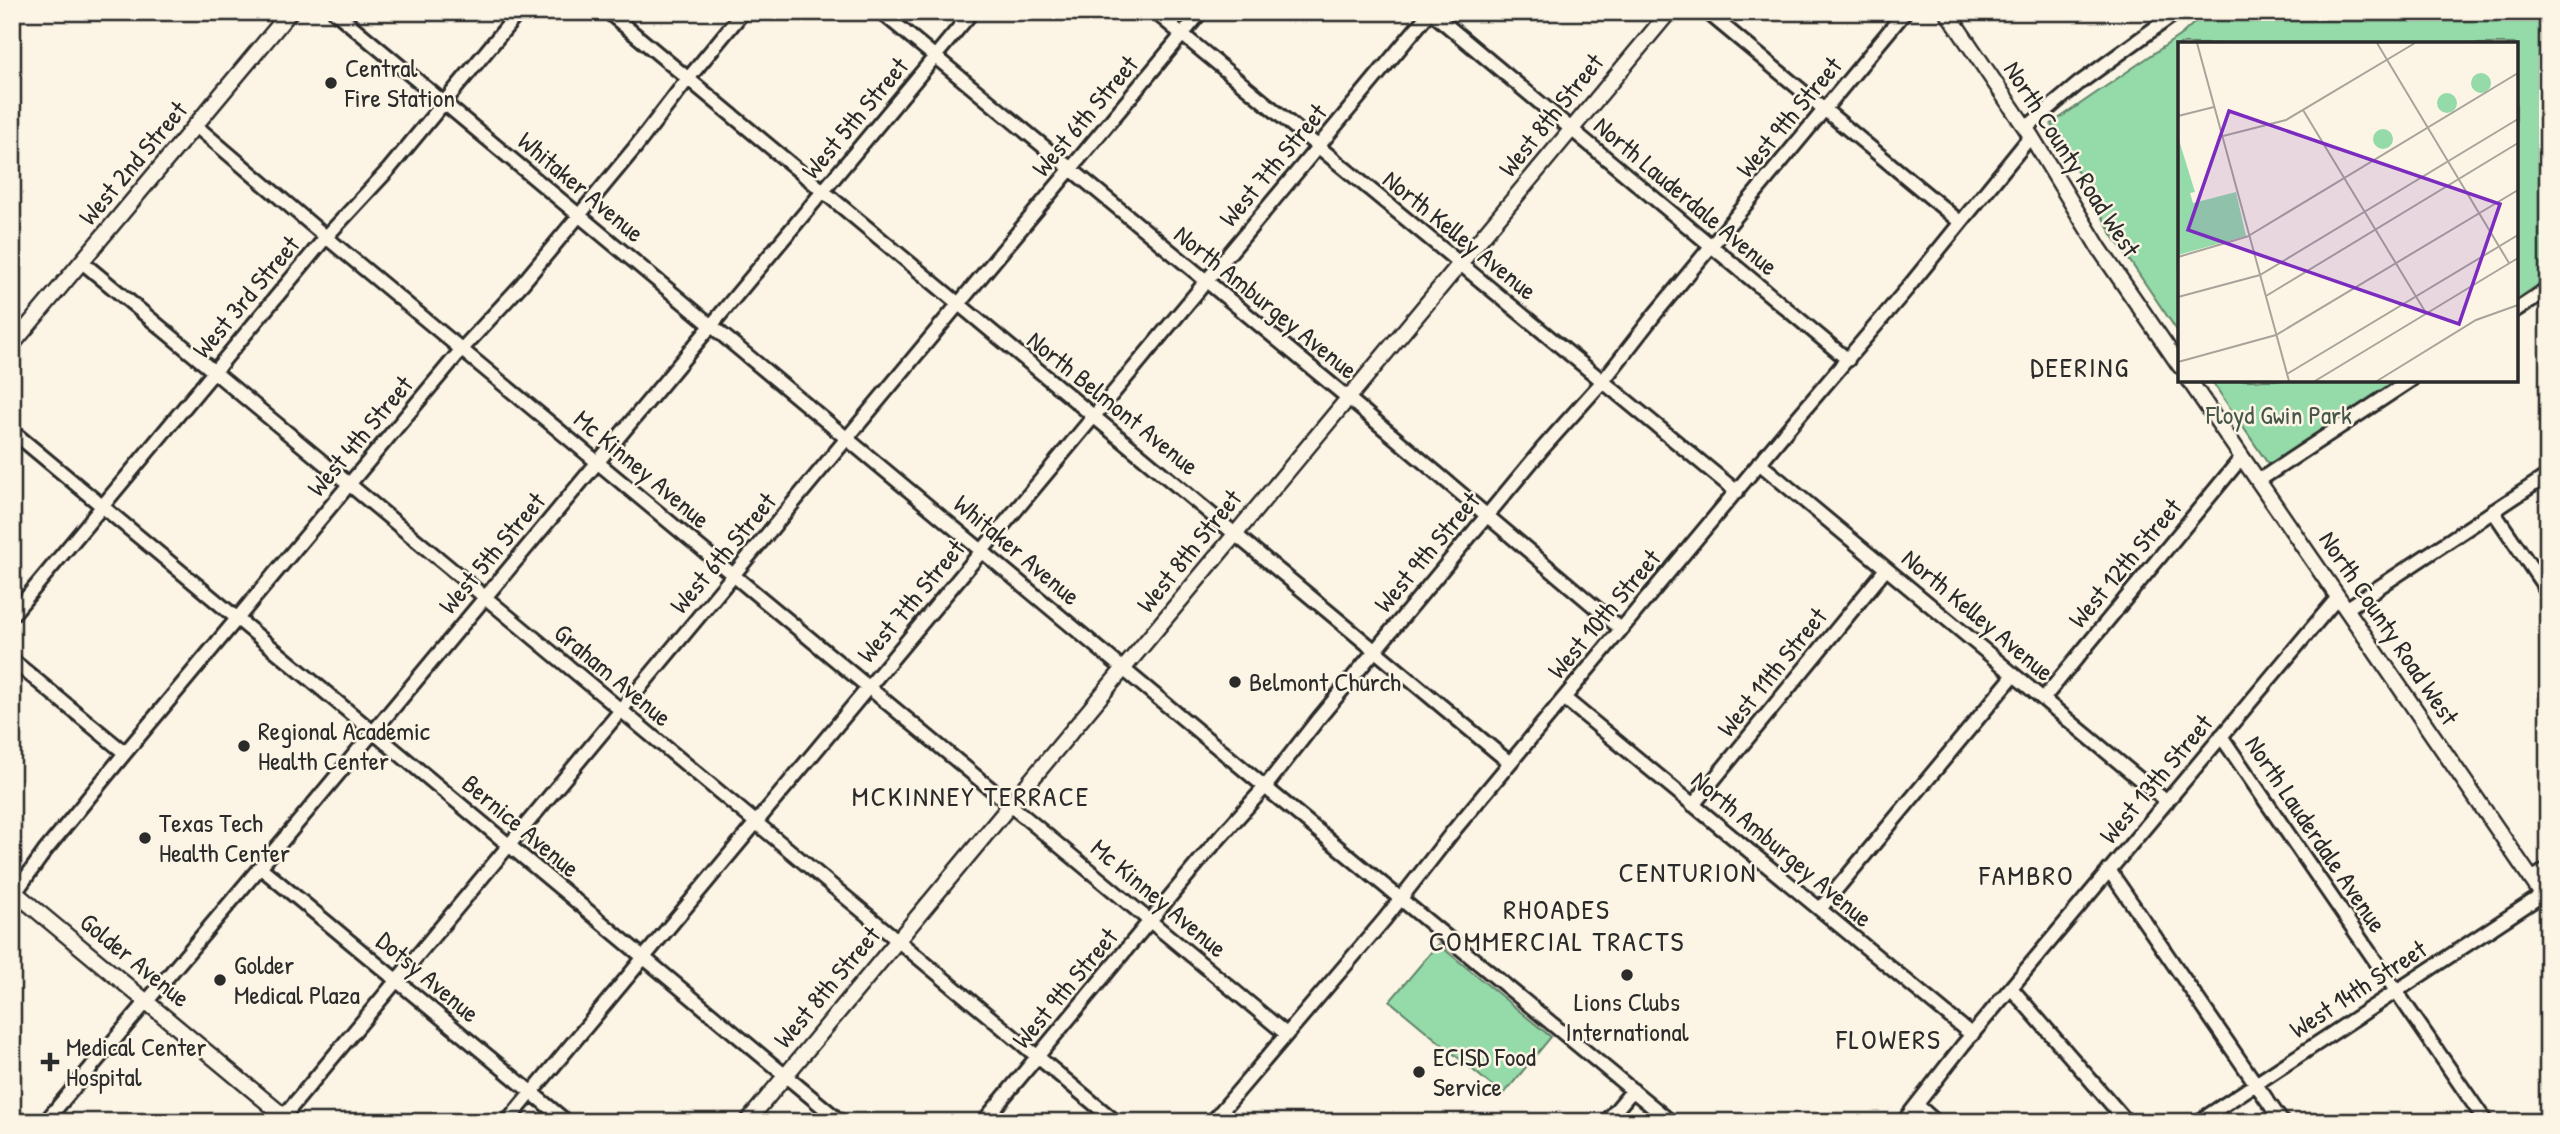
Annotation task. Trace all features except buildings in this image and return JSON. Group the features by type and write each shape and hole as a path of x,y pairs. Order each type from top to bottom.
{"main road":[{"name":"West 2nd Street","path":"12,345 290,12"},
{"name":"West 8th Street","path":"747,1122 1669,12"},
{"name":"North County Road West","path":"1947,12 2028,132 2099,248 2178,363"},
{"name":"North County Road West","path":"2190,382 2545,899"},
{"name":"Golder Avenue","path":"15,898 149,1002 285,1120"}],"street":[{"name":"Whitaker Avenue","path":"335,12 1671,1122"},
{"name":"West 3rd Street","path":"12,615 326,237 389,169 519,12"},
{"name":"North Belmont Avenue","path":"608,12 1510,763"},
{"name":"West 4th Street","path":"15,898 45,851 125,753 462,349 522,284 743,12"},
{"name":"North Amburgey Avenue","path":"881,12 1348,398 1622,629"},
{"name":"West 5th Street","path":"45,1122 149,1002 972,12"},
{"name":"North Kelley Avenue","path":"1155,12 1737,492"},
{"name":"West 6th Street","path":"285,1120 397,980 1202,12"},
{"name":"North Lauderdale Avenue","path":"1431,12 1848,360"},
{"name":"West 7th Street","path":"507,1122 1431,12"},
{"path":"1707,12 1959,222"},
{"name":"West 9th Street","path":"983,1122 1265,787 1486,516 1603,381 1655,314 1905,12"},
{"name":"West 10th Street","path":"1216,1117 1401,899 1759,463 1848,360 2028,132 2078,84 2177,12"},
{"name":"Mc Kinney Avenue","path":"196,126 326,237 1286,1033"},
{"name":"Graham Avenue","path":"82,262 1116,1122"},
{"path":"2518,309 2548,289"},
{"path":"2258,481 2408,382"},
{"name":"Bernice Avenue","path":"12,431 841,1122"},
{"name":"West 12th Street","path":"2043,699 2242,457"},
{"name":"North Kelley Avenue","path":"1759,463 2167,802"},
{"name":"West 13th Street","path":"1903,1122 2221,736 2342,603 2493,512 2548,475"},
{"path":"2493,512 2548,592"},
{"name":"West 11th Street","path":"1693,805 1886,569"},
{"path":"12,660 125,753"},
{"path":"1820,909 2014,675"},
{"name":"North Amburgey Avenue","path":"1564,698 1972,1035"},
{"name":"North Lauderdale Avenue","path":"2221,736 2486,1122"},
{"name":"Dotsy Avenue","path":"260,867 567,1122"},
{"path":"2531,879 2548,869"},
{"path":"2109,870 2282,1122"},
{"name":"West 14th Street","path":"2198,1122 2396,991 2545,899"},
{"path":"2011,988 2127,1122"},
{"path":"1606,1122 1633,1090"},
{"path":"1917,1105 1936,1122"},
{"path":"1216,1117 1230,1122"}],"green space":[{"name":"Floyd Gwin Park","path":"2206,12 2548,12 2548,278 2518,299 2518,42 2178,42 2178,332 2113,236 2051,124 2182,34"},
{"name":"Floyd Gwin Park","path":"2212,382 2394,382 2269,465"},
{"path":"1438,944 1551,1037 1503,1095 1390,1001"}],"place":[{"name":"Central Fire Station","path":"331,83"},
{"name":"Belmont Church","path":"1235,682"},
{"name":"Regional Academic Health Center","path":"244,746"},
{"name":"Texas Tech Health Center","path":"145,838"},
{"name":"Lions Clubs International","path":"1627,975"},
{"name":"Golder Medical Plaza","path":"220,980"},
{"name":"Medical Center Hospital","path":"50,1062"},
{"name":"ECISD Food Service","path":"1419,1072"}],"district":[{"name":"DEERING","path":"2080,367"},
{"name":"MCKINNEY TERRACE","path":"971,796"},
{"name":"CENTURION","path":"1688,872"},
{"name":"FAMBRO","path":"2027,875"},
{"name":"RHOADES COMMERCIAL TRACTS","path":"1557,925"},
{"name":"FLOWERS","path":"1889,1039"}]}
